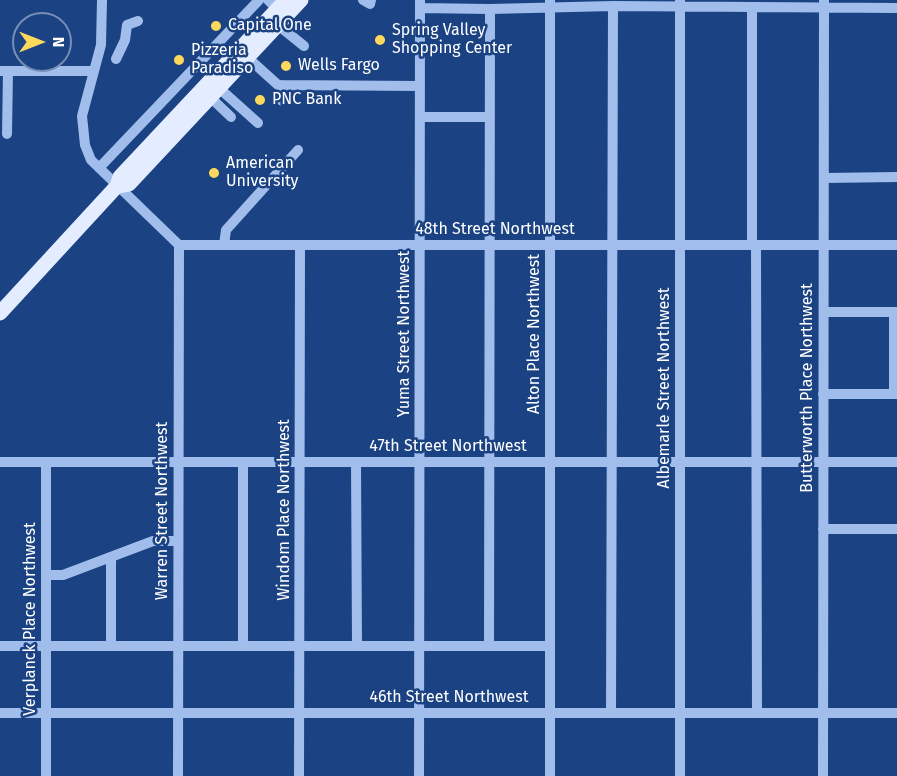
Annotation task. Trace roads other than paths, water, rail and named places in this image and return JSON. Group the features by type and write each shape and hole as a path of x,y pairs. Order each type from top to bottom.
{"main road":[{"path":"117,186 129,183 301,0"},
{"path":"0,313 117,186 120,177 247,41 277,3"}],"street":[{"path":"102,0 102,34 82,128 86,150 91,160 179,245"},
{"path":"99,168 258,0"},
{"path":"363,0 370,4 371,0"},
{"path":"420,4 490,9 550,4 613,6 680,3 752,7 824,4 897,8"},
{"name":"Albemarle Street Northwest","path":"680,3 680,776"},
{"name":"Yuma Street Northwest","path":"419,776 420,4"},
{"name":"Alton Place Northwest","path":"550,4 550,776"},
{"name":"Butterworth Place Northwest","path":"823,776 824,4"},
{"path":"611,713 613,6"},
{"path":"752,7 757,713"},
{"path":"489,646 490,9"},
{"path":"116,59 125,40 127,25 138,21"},
{"path":"278,25 304,46"},
{"path":"233,27 247,41"},
{"path":"247,57 278,85 302,88 420,86"},
{"path":"7,134 4,71 94,70"},
{"path":"282,85 282,100"},
{"path":"215,93 231,117"},
{"path":"215,93 258,123"},
{"path":"420,117 490,117"},
{"path":"224,245 226,230 298,150"},
{"path":"824,178 897,177"},
{"name":"48th Street Northwest","path":"179,245 897,245"},
{"name":"Warren Street Northwest","path":"178,776 179,245"},
{"name":"Windom Place Northwest","path":"299,776 300,245"},
{"path":"824,312 896,312 896,394 824,394"},
{"name":"47th Street Northwest","path":"0,462 897,462"},
{"name":"Verplanck Place Northwest","path":"46,462 46,776"},
{"path":"243,462 243,645"},
{"path":"356,462 357,645"},
{"path":"823,529 897,529"},
{"path":"46,575 63,574 153,541 178,541"},
{"path":"111,557 111,646"},
{"path":"0,646 550,646"},
{"name":"46th Street Northwest","path":"0,713 897,713"}],"place":[{"name":"Capital One","path":"216,26"},
{"name":"Spring Valley Shopping Center","path":"380,40"},
{"name":"Pizzeria Paradiso","path":"179,60"},
{"name":"Wells Fargo","path":"286,66"},
{"name":"PNC Bank","path":"260,100"},
{"name":"American University","path":"214,173"}]}
